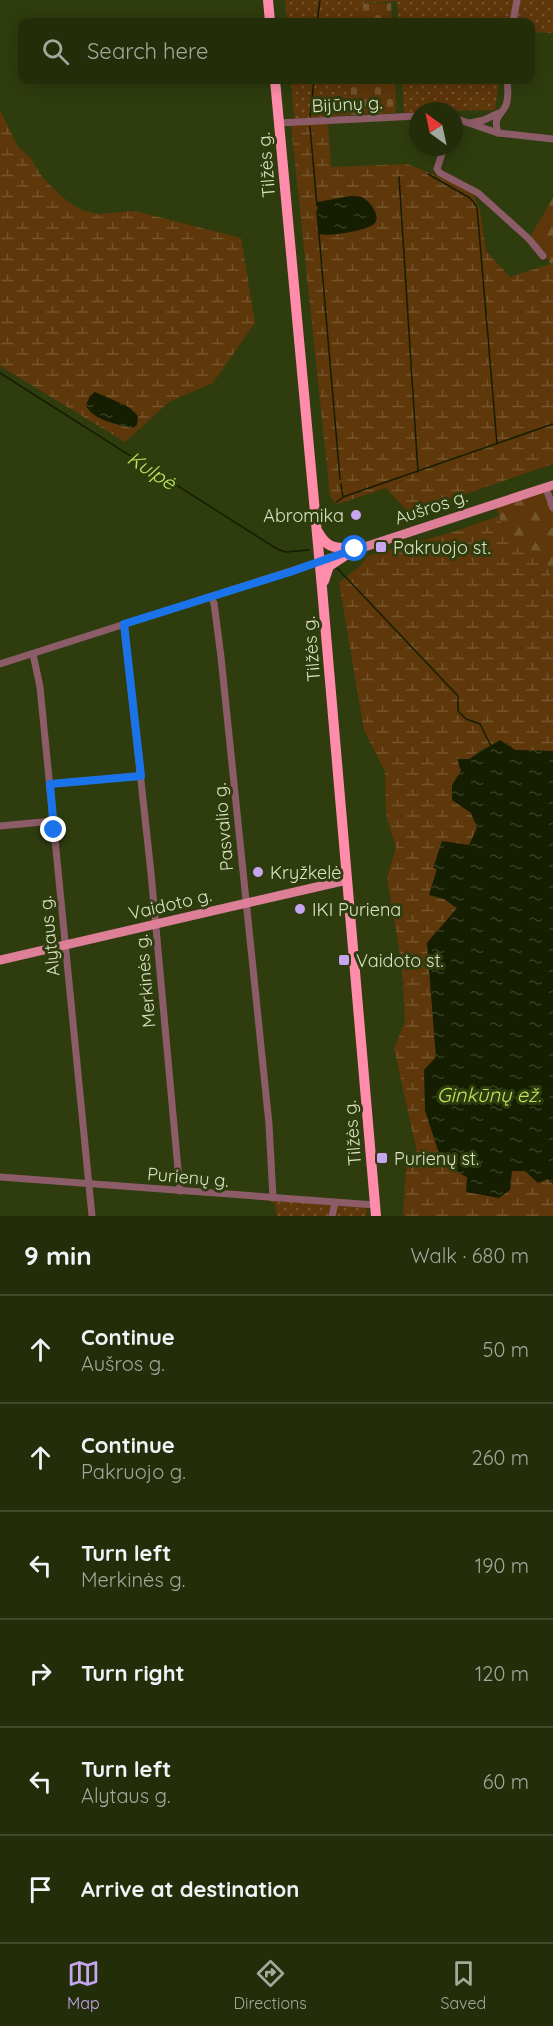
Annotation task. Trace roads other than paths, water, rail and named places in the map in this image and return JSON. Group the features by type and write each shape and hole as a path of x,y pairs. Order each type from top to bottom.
{"highway":[{"path":"268,0 270,18"},
{"name":"Tilžės g.","path":"275,84 322,588 375,1211"},
{"path":"316,530 323,542 331,547 355,549"},
{"path":"322,588 329,566 355,549"}],"main road":[{"name":"Aušros g.","path":"319,562 549,486"},
{"name":"Vaidoto g.","path":"0,960 347,880"}],"street":[{"path":"514,18 517,0"},
{"path":"470,123 484,120 499,113 505,107 507,84"},
{"path":"498,133 496,125 499,113"},
{"name":"Bijūnų g.","path":"279,123 409,116"},
{"path":"463,121 498,133 553,138"},
{"path":"441,156 437,169 440,173 478,193 530,239 543,256"},
{"path":"549,486 553,508"},
{"path":"0,664 319,562"},
{"name":"Pasvalio g.","path":"211,597 214,603 221,657 269,1124 273,1198"},
{"name":"Merkinės g.","path":"124,624 141,776 180,1191"},
{"name":"Alytaus g.","path":"33,654 40,687 92,1216"},
{"path":"50,784 141,776"},
{"path":"0,826 53,820"},
{"name":"Purienų g.","path":"0,1177 335,1203 375,1211"},
{"path":"332,1216 335,1203"}],"water":[{"path":"351,196 364,198 371,204 376,216 375,223 365,229 348,233 319,234 317,202"},
{"path":"95,392 129,407 138,416 137,425 133,428 106,421 94,415 86,405 90,396"},
{"name":"Ginkūnų ež.","path":"500,740 515,750 553,751 553,1184 548,1179 538,1183 525,1171 512,1171 510,1190 499,1198 466,1192 467,1177 443,1165 425,1111 424,1070 436,1057 427,943 457,908 444,899 429,895 437,869 433,868 442,841 469,845 477,828 471,813 452,800 452,785 461,771 457,759 469,759"}],"waterway":[{"path":"318,18 320,0"},
{"path":"310,117 314,84"},
{"path":"310,127 317,206"},
{"path":"428,174 470,198 477,207 497,444"},
{"path":"399,177 418,472"},
{"path":"317,211 340,479"},
{"name":"Kulpė","path":"0,373 277,549 286,552 309,550"},
{"path":"343,497 553,424"},
{"path":"337,502 343,497 341,484"},
{"name":"Kulpė","path":"337,568 458,696 458,711 466,719 480,724 491,746"}],"place":[{"name":"Abromika","path":"356,515"},
{"name":"Pakruojo st.","path":"381,547"},
{"name":"Kryžkelė","path":"258,872"},
{"name":"IKI Puriena","path":"300,909"},
{"name":"Vaidoto st.","path":"344,960"},
{"name":"Purienų st.","path":"382,1158"}]}
